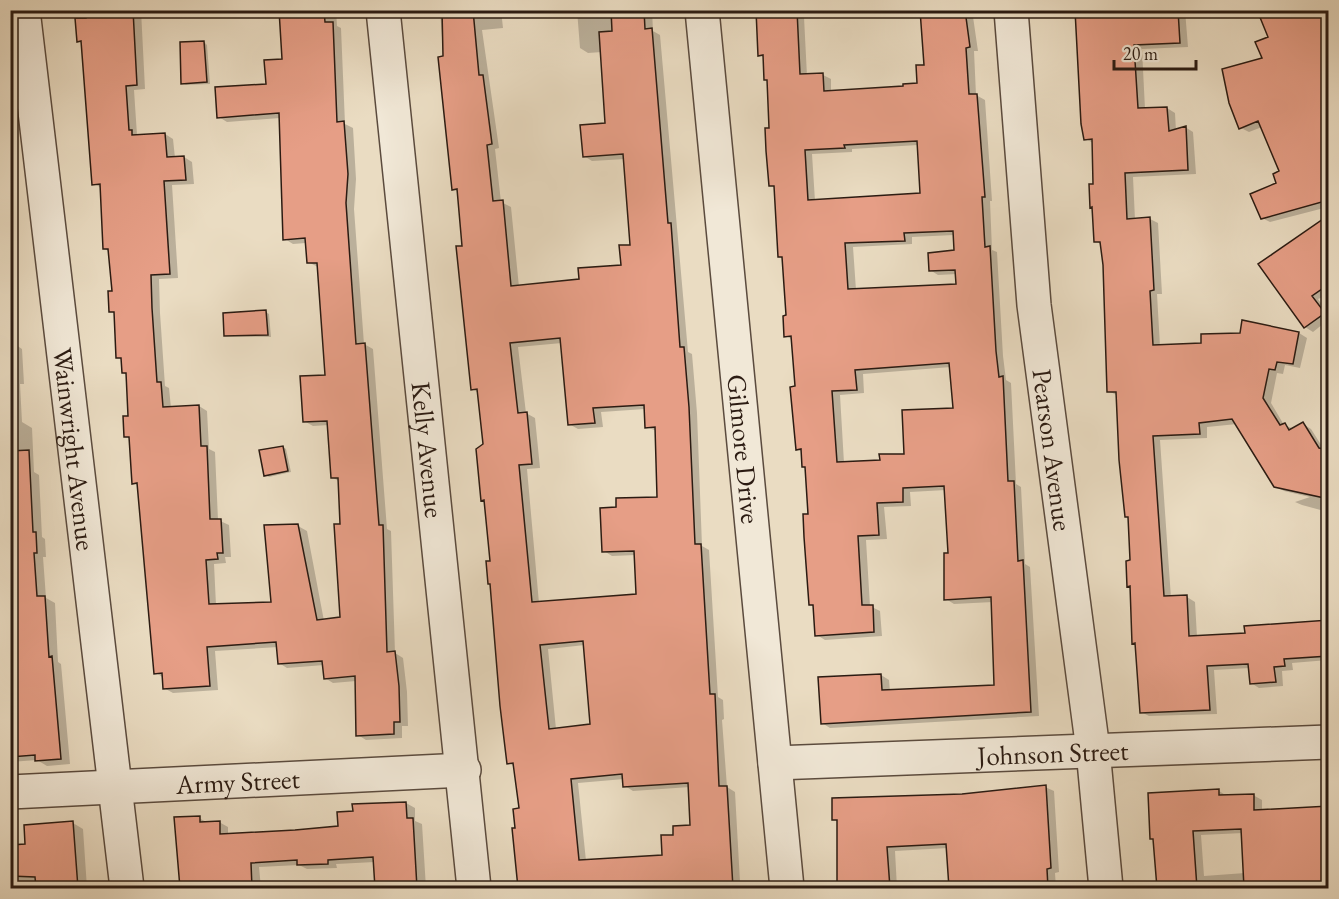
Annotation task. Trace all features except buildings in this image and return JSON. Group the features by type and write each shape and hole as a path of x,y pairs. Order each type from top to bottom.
{"street":[{"name":"Wainwright Avenue","path":"23,10 127,888"},
{"name":"Kelly Avenue","path":"383,10 464,770 474,888"},
{"name":"Gilmore Drive","path":"702,10 787,888"},
{"name":"Pearson Avenue","path":"1011,10 1034,305 1093,750 1106,888"},
{"name":"Johnson Street","path":"775,763 1329,742"},
{"name":"Army Street","path":"10,792 464,770"}]}
